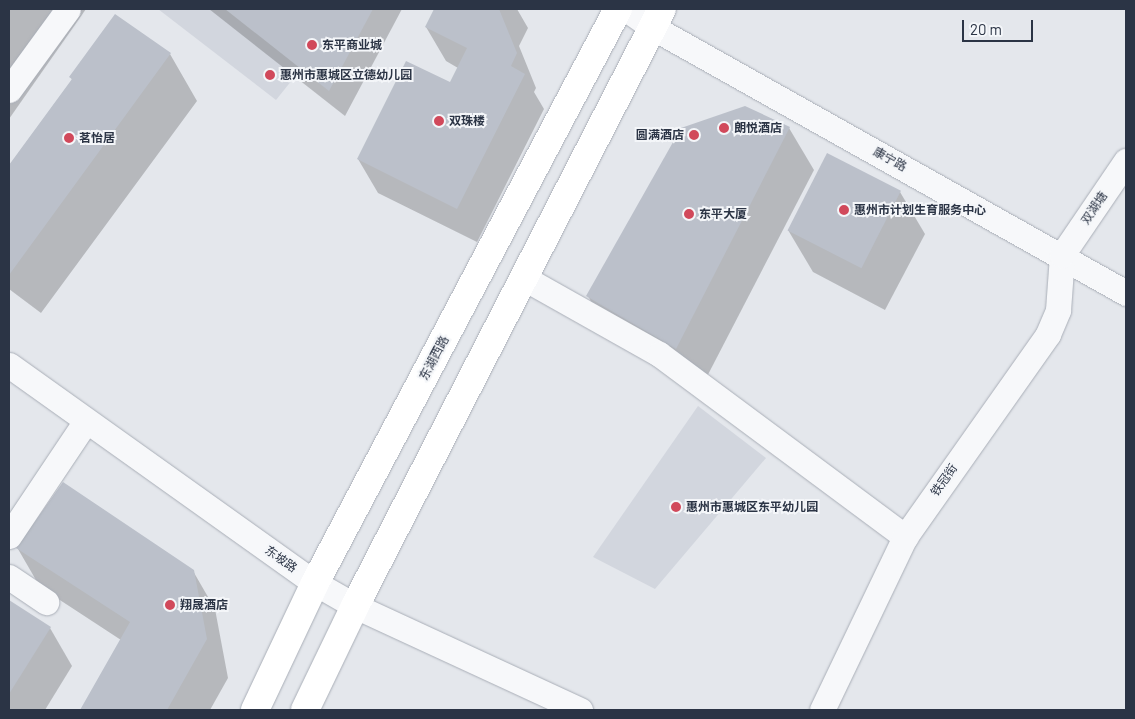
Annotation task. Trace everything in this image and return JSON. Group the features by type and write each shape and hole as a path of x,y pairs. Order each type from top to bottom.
{"main road":[{"name":"东湖西路","path":"255,710 315,583 618,9"},
{"path":"305,710 355,606 657,18"}],"street":[{"path":"9,90 68,9"},
{"name":"康宁路","path":"626,9 657,18 1126,293"},
{"name":"双湖塘","path":"1062,255 1126,161"},
{"name":"铁冠街","path":"822,710 906,537 1048,334 1058,310 1062,255"},
{"path":"524,278 659,354 906,537"},
{"name":"东坡路","path":"9,365 315,583 355,606 580,710"},
{"path":"9,536 86,421"},
{"path":"9,577 46,602"}],"shaded area":[{"name":"惠州市惠城区立德幼儿园","path":"158,9 266,9 317,49 276,100"},
{"name":"惠州市惠城区东平幼儿园","path":"698,406 766,458 655,589 593,557"}],"building":[{"name":"东平商业城","path":"225,9 373,9 329,91"},
{"name":"双珠楼","path":"434,9 499,9 517,53 511,66 525,74 457,209 357,159 406,61 450,82 467,48 425,27"},
{"name":"茗怡居","path":"115,14 171,53 9,275 9,165 72,79 69,77"},
{"name":"东平大厦","path":"745,106 790,127 676,349 586,296 681,128"},
{"name":"惠州市计划生育服务中心","path":"827,153 901,191 861,268 788,231"},
{"path":"63,482 194,570 207,639 167,710 80,710 130,622 16,548"},
{"path":"9,600 51,627 9,694"}],"place":[{"name":"东平商业城","path":"312,45"},
{"name":"惠州市惠城区立德幼儿园","path":"270,75"},
{"name":"双珠楼","path":"439,121"},
{"name":"朗悦酒店","path":"724,128"},
{"name":"圆满酒店","path":"694,135"},
{"name":"茗怡居","path":"69,138"},
{"name":"惠州市计划生育服务中心","path":"844,210"},
{"name":"东平大厦","path":"689,214"},
{"name":"惠州市惠城区东平幼儿园","path":"676,507"},
{"name":"翔晟酒店","path":"170,605"}]}
